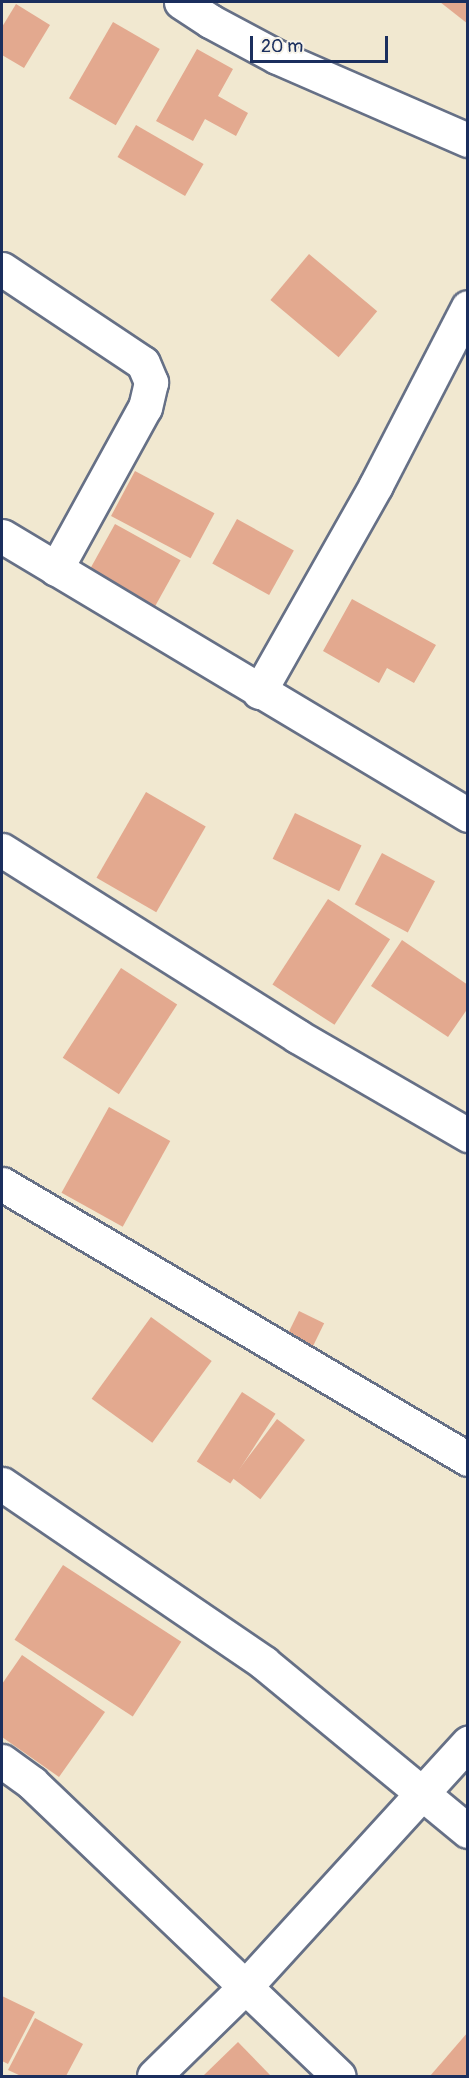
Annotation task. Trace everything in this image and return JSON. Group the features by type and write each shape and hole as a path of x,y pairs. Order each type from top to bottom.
{"street":[{"path":"181,2 210,21 277,57 468,140"},
{"path":"2,269 143,363 151,382 145,407 56,568"},
{"path":"259,692 376,485 468,307"},
{"path":"2,536 259,692 468,814"},
{"path":"2,850 297,1036 468,1135"},
{"path":"2,1184 468,1459"},
{"path":"2,1484 264,1663 468,1831"},
{"path":"154,2076 245,1987 468,1743"},
{"path":"2,1761 32,1783 339,2076"}],"building":[{"path":"440,2 468,2 468,24"},
{"path":"16,4 50,25 24,68 2,55 2,27"},
{"path":"113,22 160,49 116,125 69,98"},
{"path":"197,49 233,69 218,96 248,113 236,136 205,119 193,141 156,121"},
{"path":"136,125 204,164 185,196 118,157"},
{"path":"309,254 377,311 339,357 270,300"},
{"path":"135,471 214,513 191,558 111,516"},
{"path":"237,519 294,551 269,595 212,564"},
{"path":"115,524 181,560 153,609 88,573"},
{"path":"352,599 436,645 414,683 387,668 379,683 323,651"},
{"path":"146,792 206,826 156,912 96,878"},
{"path":"295,813 362,845 339,891 273,859"},
{"path":"382,853 435,881 408,932 355,904"},
{"path":"328,899 390,939 335,1025 272,985"},
{"path":"402,940 468,985 468,1008 448,1037 371,986"},
{"path":"121,968 177,1004 119,1094 63,1058"},
{"path":"109,1107 170,1141 123,1227 61,1193"},
{"path":"299,1311 324,1323 313,1346 288,1333"},
{"path":"151,1317 212,1361 152,1443 92,1399"},
{"path":"242,1392 276,1414 230,1483 197,1462"},
{"path":"277,1419 305,1440 260,1499 232,1478"},
{"path":"63,1565 181,1642 133,1716 15,1640"},
{"path":"22,1655 105,1712 59,1777 2,1737 2,1684"},
{"path":"2,1996 35,2012 8,2064 2,2061"},
{"path":"35,2018 83,2044 66,2076 21,2076 8,2070"},
{"path":"468,2032 468,2076 430,2076"},
{"path":"238,2042 271,2076 203,2076"}]}
